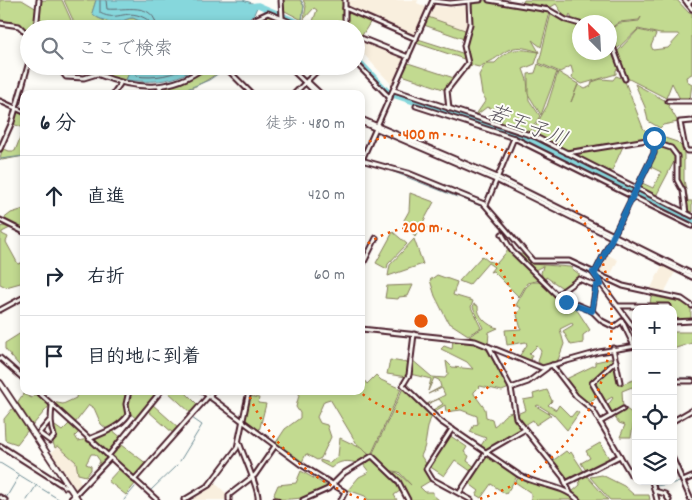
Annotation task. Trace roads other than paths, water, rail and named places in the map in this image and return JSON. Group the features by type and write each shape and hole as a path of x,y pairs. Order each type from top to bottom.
{"main road":[{"path":"0,383 78,500"}],"street":[{"path":"37,20 39,0"},
{"path":"281,0 282,17"},
{"path":"345,0 345,20"},
{"path":"365,155 433,0 443,3 469,3 480,0"},
{"path":"489,0 549,10 572,22"},
{"path":"521,5 523,0"},
{"path":"684,0 692,9"},
{"path":"688,4 692,0"},
{"path":"449,110 447,90 468,63 464,46 470,24 469,3"},
{"path":"345,8 416,39"},
{"path":"254,20 265,13 288,20"},
{"path":"0,23 20,27"},
{"path":"365,40 408,57"},
{"path":"617,58 625,79"},
{"path":"365,72 391,97"},
{"path":"20,90 25,75"},
{"path":"65,75 66,77 84,78 94,75"},
{"path":"99,75 120,84 161,86 192,75"},
{"path":"233,75 248,90"},
{"path":"298,75 315,90"},
{"path":"298,90 313,75"},
{"path":"116,90 120,84"},
{"path":"159,90 161,86"},
{"path":"0,148 12,122 20,91"},
{"path":"394,91 519,131 637,187 692,216"},
{"path":"0,101 20,110"},
{"path":"668,101 692,101"},
{"path":"416,106 514,138 633,195 692,226"},
{"path":"692,121 680,122 685,148 687,151 692,151"},
{"path":"365,122 497,178 692,275"},
{"path":"486,205 514,138"},
{"path":"566,153 642,140 654,140 671,148 676,153 677,180 683,192 686,213"},
{"path":"594,273 654,153 654,140"},
{"path":"365,162 408,173 486,205 531,260 569,261 623,286 682,299 692,306"},
{"path":"0,220 20,230"},
{"path":"502,234 512,251 557,295 566,302 592,311 600,320 614,327 622,321 632,340"},
{"path":"365,260 376,238"},
{"path":"594,273 632,325"},
{"path":"557,295 579,279 596,286 601,284"},
{"path":"592,311 596,286"},
{"path":"0,310 20,299"},
{"path":"617,306 632,306"},
{"path":"677,322 692,321"},
{"path":"365,329 475,341 542,368 613,348 632,346"},
{"path":"414,334 409,375 403,385 433,416 529,480 544,482 570,493 578,500"},
{"path":"489,347 511,388 516,418 566,483 570,493"},
{"path":"613,348 620,382"},
{"path":"0,358 20,376"},
{"path":"611,416 592,383 616,361"},
{"path":"511,388 528,382 550,366"},
{"path":"550,366 576,396 593,410 632,475"},
{"path":"677,381 692,381"},
{"path":"41,395 157,500"},
{"path":"89,439 108,431 126,418 128,415 126,404 128,395"},
{"path":"70,500 109,457 158,395"},
{"path":"207,395 300,464 335,484 345,492 341,500"},
{"path":"184,500 212,482 233,456 239,442 248,395"},
{"path":"134,480 209,397"},
{"path":"51,419 39,433 50,441 54,436 51,419 52,405"},
{"path":"600,422 623,409"},
{"path":"677,419 692,410"},
{"path":"452,429 426,469 430,477 460,492 471,500"},
{"path":"460,492 486,452 524,430"},
{"path":"39,441 45,437"},
{"path":"239,442 259,491 258,500"},
{"path":"1,446 66,487 69,487"},
{"path":"229,500 229,495 252,477 275,446"},
{"path":"303,500 316,496 335,484 344,473 372,456 398,481 408,500"},
{"path":"566,483 620,456"},
{"path":"677,469 690,500"},
{"path":"682,481 692,477"},
{"path":"653,485 657,500"},
{"path":"655,491 665,494 669,500"},
{"path":"0,497 5,500"}],"water":[{"path":"96,0 243,0 258,5 248,20 137,20 130,18 124,20 103,20 92,13"},
{"path":"128,75 182,75 155,81 126,80"}],"waterway":[{"path":"301,0 304,6 302,19"},
{"name":"若王子川","path":"251,6 258,5 293,20"},
{"path":"465,69 470,63 466,42"},
{"name":"若王子川","path":"365,68 390,94 537,143 692,221"},
{"path":"185,90 216,75"},
{"path":"229,75 245,90"},
{"path":"302,90 305,87"},
{"path":"626,142 646,138"},
{"path":"656,141 667,145"},
{"path":"496,175 510,142"},
{"path":"568,151 607,145"},
{"path":"673,148 678,155 679,181"},
{"path":"0,159 20,156"},
{"path":"365,163 386,169"},
{"path":"389,170 457,197"},
{"path":"484,202 494,180"},
{"path":"459,197 483,207"},
{"path":"485,208 532,263 569,264 591,275"},
{"path":"593,270 609,239"},
{"path":"677,378 692,378"},
{"path":"139,416 152,399"},
{"path":"180,461 202,425 192,418 209,400 239,421"},
{"path":"245,420 254,428"},
{"path":"254,473 273,446"},
{"path":"113,457 134,476"},
{"path":"111,462 136,484"},
{"path":"0,463 60,500"},
{"path":"150,491 177,465"},
{"path":"6,498 19,476"},
{"path":"685,482 688,490"},
{"path":"656,485 662,485"},
{"path":"27,500 36,486"},
{"path":"124,500 135,487"},
{"path":"157,497 160,500"}]}
